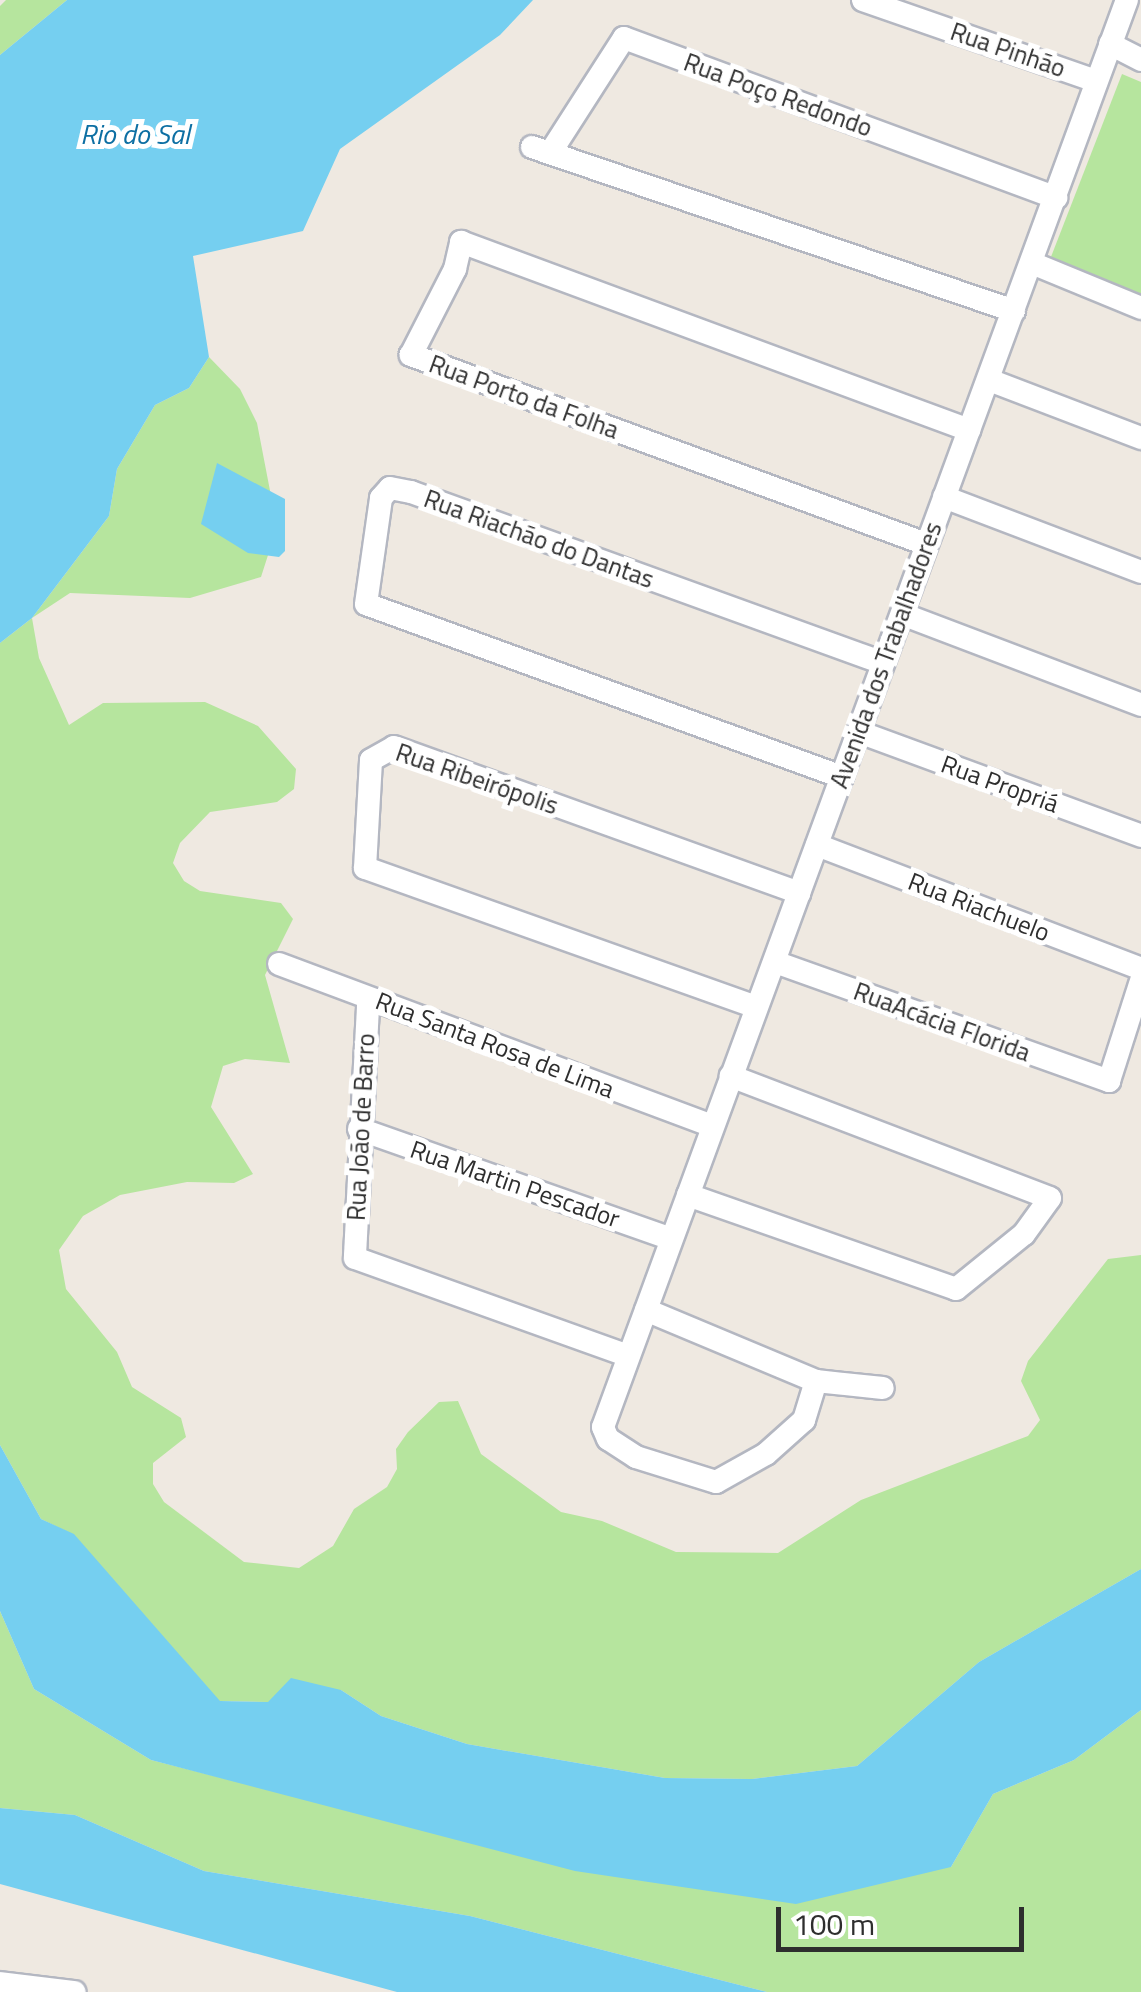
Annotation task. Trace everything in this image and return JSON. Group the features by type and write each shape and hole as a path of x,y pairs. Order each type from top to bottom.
{"street":[{"name":"Rua Pinhão","path":"863,0 1096,81"},
{"name":"Avenida dos Trabalhadores","path":"816,1381 808,1410 793,1431 745,1469 710,1481 636,1457 604,1435 670,1239 1127,0"},
{"name":"Rua Poço Redondo","path":"1014,311 542,149 624,38 1056,198"},
{"path":"1110,44 1141,60"},
{"name":"Rua Porto da Folha","path":"926,544 411,355 455,269 461,242 970,430"},
{"path":"1032,263 1141,308"},
{"path":"989,380 1141,438"},
{"name":"Rua Riachão do Dantas","path":"842,777 366,604 381,498 390,488 444,503 883,663"},
{"path":"944,497 1141,572"},
{"path":"902,614 1141,704"},
{"name":"Rua Propriá","path":"859,732 1141,836"},
{"name":"Rua Ribeirópolis","path":"756,1007 364,868 371,760 394,747 798,893"},
{"name":"Rua Riachuelo","path":"817,845 1141,969"},
{"name":"RuaAcácia Florida","path":"775,962 1109,1081 1141,981"},
{"name":"Rua Santa Rosa de Lima","path":"279,964 712,1126"},
{"name":"Rua João de Barro","path":"375,1000 368,1007 354,1258 628,1356"},
{"path":"688,1195 948,1288 965,1287 1024,1234 1050,1198 730,1076"},
{"name":"Rua Martin Pescador","path":"359,1129 670,1239"},
{"path":"646,1310 816,1381 884,1388"},
{"path":"0,1983 74,1992"}],"green space":[{"path":"6,0 67,0 0,55 0,6"},
{"path":"1122,74 1141,82 1141,299 1049,262"},
{"path":"209,357 240,389 257,423 277,527 261,577 190,598 70,593 32,618 109,516 117,469 155,405 189,388"},
{"path":"32,618 39,658 69,725 103,703 205,702 258,726 296,769 294,789 277,802 210,812 180,843 173,863 184,881 200,891 281,903 293,919 265,975 290,1063 245,1059 223,1066 211,1107 253,1174 234,1183 187,1182 120,1195 83,1216 59,1250 66,1289 117,1352 132,1387 181,1418 186,1437 153,1463 153,1484 164,1502 244,1562 299,1568 333,1546 354,1509 387,1487 397,1469 396,1449 408,1432 439,1402 458,1401 481,1454 561,1512 602,1521 676,1552 778,1553 861,1500 1028,1436 1040,1420 1021,1381 1028,1361 1108,1259 1141,1255 1141,1569 979,1662 857,1766 752,1779 665,1778 467,1744 381,1716 341,1690 268,1702 219,1701 74,1535 41,1519 0,1445 0,643"},
{"path":"0,1611 34,1689 151,1760 238,1782 951,1867 993,1794 1074,1760 1141,1710 1141,1992 767,1992 470,1916 204,1871 75,1815 0,1808"}],"water":[{"name":"Rio do Sal","path":"67,0 533,0 500,35 340,149 303,231 193,256 209,357 189,388 155,405 117,469 109,516 32,618 0,643 0,55"},
{"path":"217,463 285,499 285,551 279,557 248,553 201,524"},
{"path":"0,1445 41,1519 74,1534 220,1701 268,1702 291,1678 341,1690 381,1716 467,1744 665,1778 752,1779 857,1766 979,1662 1141,1569 1141,1710 1074,1760 993,1794 951,1867 796,1904 575,1871 151,1760 34,1689 0,1611"},
{"path":"0,1808 75,1815 204,1871 470,1916 767,1992 397,1992 0,1884"}]}
